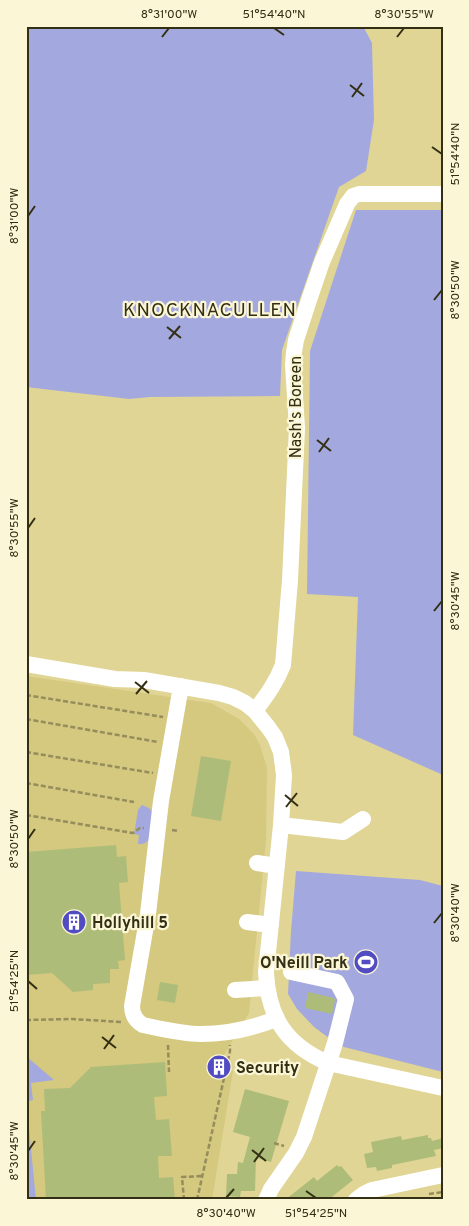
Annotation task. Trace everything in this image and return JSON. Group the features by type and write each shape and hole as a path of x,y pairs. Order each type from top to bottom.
{"street":[{"name":"Nash's Boreen","path":"255,711 278,678 283,665 290,580 297,428 294,359 299,331 322,262 352,196 360,194 443,194"},
{"path":"26,653 116,669 144,680"},
{"path":"26,664 115,679 144,680 219,693 233,697 255,711 272,732 281,752 284,774 282,825 266,972 267,988 276,1019 301,1047 310,1054 328,1062 443,1088"},
{"path":"181,686 157,828 148,914 132,1006 133,1014 138,1022 144,1025 191,1033 230,1031 264,1024 276,1019"},
{"path":"282,825 343,832 362,819"},
{"path":"257,863 277,866"},
{"path":"247,922 271,925"},
{"path":"266,1200 304,1137 335,1043 346,999 337,982 291,972"},
{"path":"235,990 267,988"},
{"path":"356,1200 372,1190 443,1175"}],"path":[{"path":"26,695 175,719"},
{"path":"26,719 171,744"},
{"path":"26,752 166,775"},
{"path":"26,783 134,802"},
{"path":"26,816 133,833 140,828 157,828"},
{"path":"26,1020 72,1019 138,1022"},
{"path":"197,1200 230,1051 230,1031"},
{"path":"168,1044 170,1072"},
{"path":"184,1200 182,1177 202,1176"}],"shaded area":[{"path":"26,26 363,26 372,43 374,120 366,171 339,187 282,350 280,396 150,397 129,399 26,387"},
{"path":"356,210 443,210 443,775 353,735 358,597 307,594 310,351"},
{"path":"26,676 211,703 239,719 254,734 260,745 267,768 266,840 249,1013 221,1060 219,1069 233,1071 212,1200 26,1200"},
{"path":"142,805 149,808 154,814 150,838 145,843 138,844 139,835 134,834 138,810"},
{"name":"O'Neill Park","path":"296,871 420,880 443,886 443,1072 340,1046 314,1027 297,1009 288,994"},
{"path":"26,1056 54,1080 31,1083 33,1100 29,1101 29,1105 26,1105"},
{"path":"26,1118 28,1118 36,1200 26,1200"}],"building":[{"path":"201,756 231,761 221,821 191,816"},
{"name":"Hollyhill 5","path":"116,845 117,857 126,856 128,882 119,883 125,960 118,961 119,969 110,969 110,983 93,984 93,990 73,992 52,973 26,975 26,852"},
{"path":"160,982 178,985 175,1003 157,1000"},
{"path":"308,992 334,998 332,1014 305,1008"},
{"name":"Security","path":"214,1060 226,1061 224,1074 212,1072"},
{"path":"165,1062 167,1096 154,1097 156,1120 169,1119 172,1156 158,1156 159,1178 173,1177 175,1200 46,1200 41,1111 45,1111 44,1089 70,1088 91,1067"},
{"path":"245,1089 289,1101 271,1162 256,1158 255,1191 241,1191 240,1197 226,1196 227,1174 237,1174 238,1162 243,1163 250,1137 233,1132"},
{"path":"428,1135 428,1138 431,1138 432,1141 443,1138 443,1148 434,1150 436,1156 392,1165 392,1168 377,1171 376,1167 367,1168 364,1154 373,1152 371,1142 401,1136 402,1140"},
{"path":"337,1165 341,1166 353,1180 328,1200 285,1200 314,1177 317,1181"}],"place":[{"name":"Hollyhill 5","path":"74,922"},
{"name":"O'Neill Park","path":"366,962"},
{"name":"Security","path":"219,1067"}],"district":[{"name":"KNOCKNACULLEN","path":"210,309"}]}
